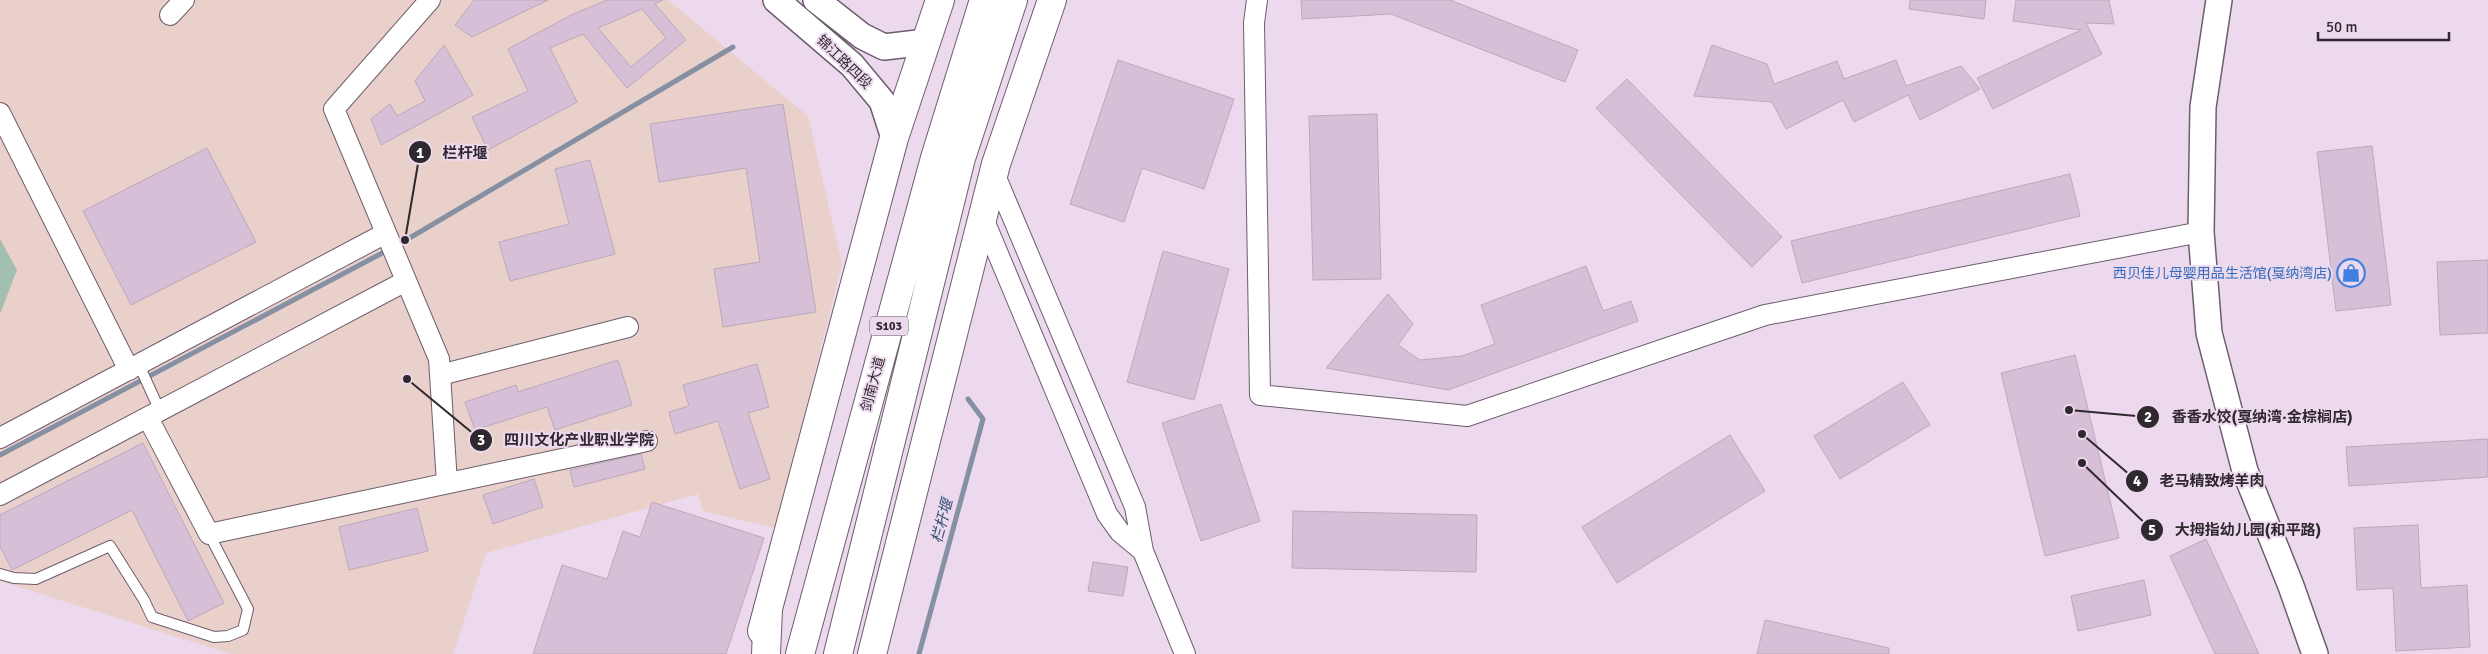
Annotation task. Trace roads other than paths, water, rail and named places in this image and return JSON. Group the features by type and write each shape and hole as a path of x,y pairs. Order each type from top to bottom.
{"main road":[{"path":"756,654 894,138 940,0"},
{"name":"剑南大道","path":"800,654 935,158 984,0"},
{"name":"S103","path":"838,654 961,158 1013,0"},
{"path":"872,654 994,172 1052,0"},
{"path":"766,654 768,609"}],"street":[{"path":"170,15 184,0"},
{"path":"430,0 334,109 439,359 447,483"},
{"name":"锦江路四段","path":"776,0 852,65 882,101 894,138"},
{"name":"锦江路四段","path":"816,0 862,36 884,47 926,42"},
{"path":"1257,0 1254,23 1260,396 1467,416 1765,315 2201,232"},
{"path":"2219,0 2203,107 2201,232 2209,333 2245,471 2291,586 2315,654"},
{"path":"0,113 136,369"},
{"path":"994,172 1135,507 1143,551 1185,654"},
{"path":"983,218 1107,514 1120,532 1143,551"},
{"path":"0,438 136,369 387,235"},
{"path":"0,495 406,281"},
{"path":"440,375 628,327"},
{"path":"154,414 209,534 647,440"}],"lane":[{"path":"136,369 152,392 154,414"},
{"path":"0,574 14,578 36,579 110,546 144,600 152,618 214,637 228,636 243,630 248,609 209,534"}],"waterway":[{"name":"栏杆堰","path":"396,246 733,47"},
{"name":"栏杆堰","path":"0,455 388,250"},
{"name":"栏杆堰","path":"919,654 983,419 968,399"}],"place":[{"name":"栏杆堰","path":"405,240"},
{"name":"西贝佳儿母婴用品生活馆(戛纳湾店)","path":"2351,273"},
{"name":"四川文化产业职业学院","path":"407,379"},
{"name":"香香水饺(戛纳湾·金棕榈店)","path":"2069,410"},
{"name":"老马精致烤羊肉","path":"2082,434"},
{"name":"大拇指幼儿园(和平路)","path":"2082,463"}]}
